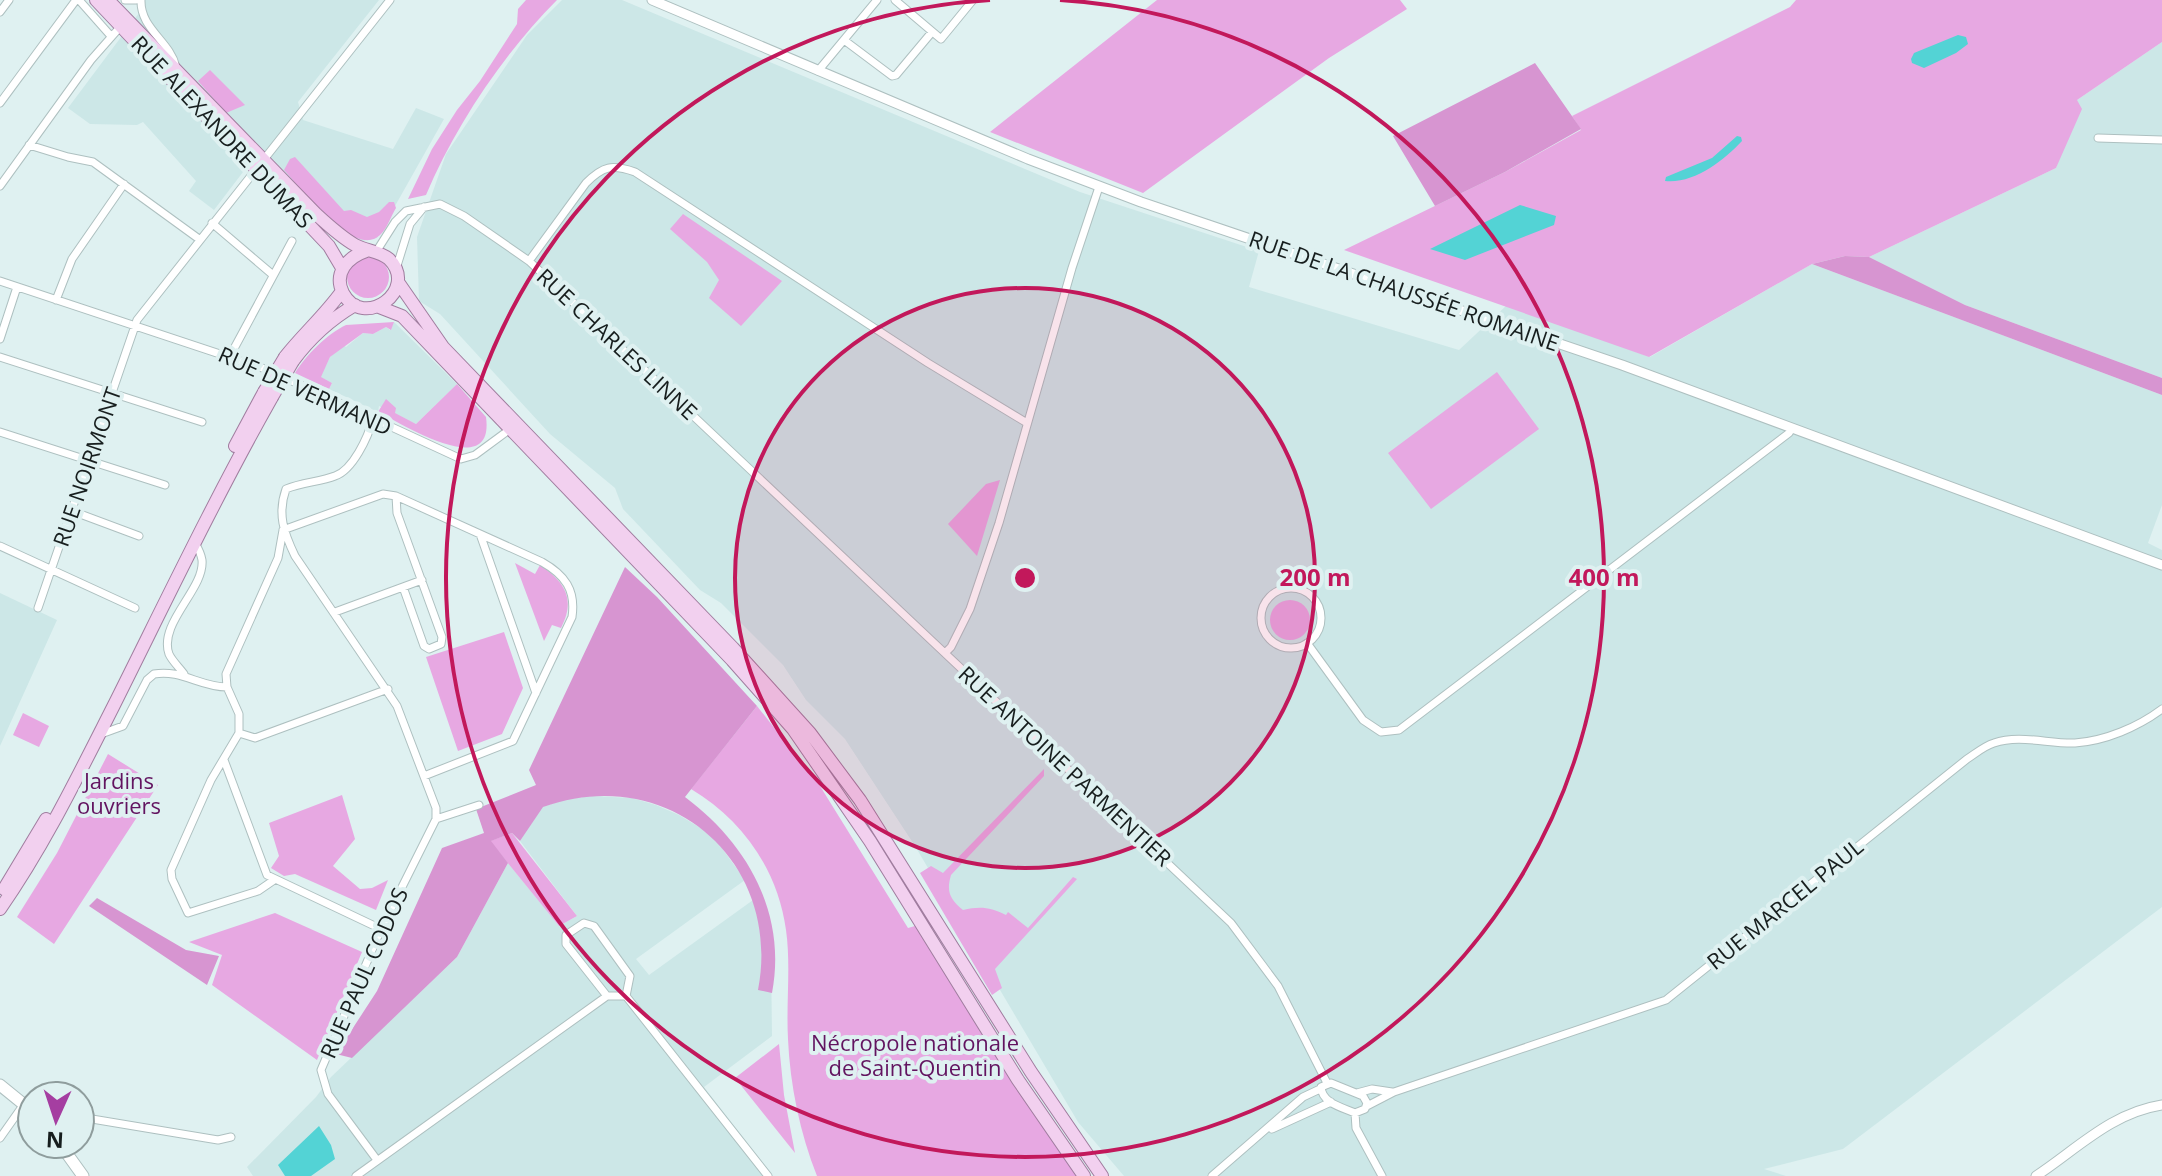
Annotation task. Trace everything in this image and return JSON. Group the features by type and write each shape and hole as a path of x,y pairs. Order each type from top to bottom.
{"main road":[{"name":"RUE ALEXANDRE DUMAS","path":"96,0 116,30 259,165 329,246 342,268"},
{"path":"108,0 259,165 339,235 387,257 443,347 513,427 793,729 870,841 1018,1080 1084,1176"},
{"path":"371,251 351,257 342,268 342,291 355,305 371,309 379,307 392,297 397,276"},
{"path":"0,895 93,731 268,394 308,329 342,291"},
{"path":"289,359 355,305"},
{"path":"379,307 402,316 600,511 775,693 840,771 1031,1072 1102,1176"},
{"path":"0,909 40,846 99,734 268,394"},
{"path":"0,1085 16,1098"}],"street":[{"path":"0,12 9,0"},
{"path":"0,103 78,0"},
{"name":"RUE ALEXANDRE DUMAS","path":"78,0 116,30"},
{"path":"125,0 138,0 146,24 174,58 178,73"},
{"name":"RUE NOIRMONT","path":"38,608 137,320 390,0"},
{"name":"RUE DE LA CHAUSSÉE ROMAINE","path":"652,0 1099,187 1607,360 2162,565"},
{"path":"818,71 877,0"},
{"path":"895,0 941,39 973,0"},
{"path":"0,186 116,30"},
{"path":"844,40 892,76 932,32"},
{"path":"2098,138 2162,140"},
{"path":"29,145 93,162 199,239"},
{"name":"RUE CHARLES LINNE","path":"946,652 529,261 596,173 616,166 635,172 928,363 1027,423"},
{"path":"56,300 72,259 124,184"},
{"name":"RUE ANTOINE PARMENTIER","path":"1099,187 1072,268 999,523 970,609 946,652 1239,931 1278,986 1327,1083"},
{"path":"371,251 406,211 440,204 457,212 529,261"},
{"path":"397,276 410,224 425,206"},
{"path":"212,223 273,275"},
{"path":"230,356 292,241"},
{"name":"RUE DE VERMAND","path":"0,281 268,370 461,459 475,455 513,427"},
{"path":"0,339 17,287"},
{"path":"0,357 202,422"},
{"path":"274,880 258,891 188,913 171,870 211,780 239,733 239,714 227,687 226,674 278,558 283,530 281,503 286,489 299,483 337,476 350,466 373,419"},
{"path":"1307,643 1363,720 1381,732 1399,730 1769,449 1792,428"},
{"path":"0,432 165,485"},
{"path":"283,530 383,494 396,496 554,569 570,588 572,617 513,741 424,776"},
{"path":"396,496 397,513 442,637 441,644 436,648 424,646 403,587"},
{"path":"72,511 139,536"},
{"path":"283,530 295,556 388,689 436,808 436,819 479,805"},
{"path":"480,534 536,693"},
{"path":"195,542 202,560 201,571 170,631 169,655 184,674 205,685 227,687"},
{"path":"0,546 135,608"},
{"path":"335,612 422,580"},
{"path":"1297,589 1314,599 1319,608 1319,628 1307,643 1288,648 1279,646 1265,633 1261,623 1264,605 1278,592 1297,589"},
{"path":"99,734 123,726 147,680 154,674 184,674"},
{"path":"239,733 255,738 388,689"},
{"name":"RUE MARCEL PAUL","path":"1394,1092 1666,1000 1967,759 1992,743 2006,740 2075,743 2100,739 2132,727 2162,709"},
{"path":"224,760 262,867 274,880 381,929"},
{"name":"RUE PAUL CODOS","path":"377,1160 328,1094 321,1070 381,929 436,819"},
{"path":"607,996 566,944 566,935 584,923 594,926 630,976 626,996 768,1176"},
{"path":"356,1176 607,996 626,996"},
{"path":"1212,1176 1303,1097 1320,1089 1323,1084 1363,1096 1367,1106"},
{"path":"1320,1089 1323,1097 1355,1113 1394,1092"},
{"path":"1357,1094 1372,1089 1394,1092"},
{"path":"1263,1134 1331,1102"},
{"path":"2040,1174 2094,1132 2128,1114 2162,1105"},
{"path":"1355,1113 1356,1128 1382,1176"},
{"path":"0,1138 16,1120"},
{"path":"96,1120 218,1140 231,1137"}],"shaded area":[{"path":"141,0 379,0 298,102 303,120 393,149 416,108 444,119 377,238 362,241 345,236 259,151 214,210 189,191 196,181 143,122 137,125 90,124 68,108 145,5"},
{"path":"562,0 622,0 1080,192 1259,251 1249,287 1459,350 1507,305 1650,357 1812,264 2162,395 2162,505 2148,543 2162,550 2162,907 1843,1149 1764,1169 1786,1176 1124,1176 1078,1122 915,846 845,739 806,700 783,665 721,603 700,590 623,509 615,488 550,434 440,314 419,301 417,237 446,154 527,35"},
{"path":"2162,42 2162,378 1965,305 1869,257 2056,168 2077,100"},
{"path":"1535,63 1581,129 1505,172 1435,206 1393,136"},
{"path":"1845,256 1869,257 1965,305 2162,378 2162,395 1812,264"},
{"path":"394,322 457,384 416,424 379,406 378,412 329,389 332,383 320,377 330,357 343,345 346,347 363,333 373,334 386,327 390,330"},
{"path":"625,567 657,597 757,706 685,797 727,836 758,883 774,936 772,993 758,990 761,943 752,900 734,863 706,833 672,811 632,798 589,797 543,807 520,841 512,833 491,841 508,863 457,957 352,1058 336,1054 377,991 442,848 484,833 476,809 536,785 529,770"},
{"path":"0,593 57,620 0,746"},
{"path":"593,796 632,798 679,815 716,840 745,880 636,959 649,975 760,895 771,955 772,1036 704,1087 773,1176 253,1176 247,1167 316,1097 331,1077 457,957 508,863 559,926 577,916 520,841 542,807 567,799"},
{"path":"97,898 186,950 219,956 207,985 89,906"}],"green space":[{"path":"526,0 557,0 518,43 482,92 451,143 426,195 408,199 432,149 517,24 518,9"},
{"path":"1157,0 1400,0 1407,9 1329,58 1143,193 990,132"},
{"path":"1796,0 2162,0 2162,42 2077,100 2082,109 2056,168 1869,257 1845,256 1812,264 1649,357 1344,250 1505,172 1581,130 1572,116 1790,7"},
{"path":"210,70 245,105 226,113 198,81"},
{"path":"295,157 344,211 351,210 367,217 379,212 389,202 394,202 396,208 380,235 369,240 356,238 328,218 284,170 290,159"},
{"path":"683,214 782,281 741,326 709,298 719,280 707,262 670,229"},
{"path":"368,256 383,262 389,277 383,292 368,298 353,292 347,277 353,262"},
{"path":"394,322 391,330 386,327 373,334 363,333 330,357 321,377 332,383 329,389 295,373 318,346 346,325"},
{"path":"1497,372 1539,429 1431,509 1388,453"},
{"path":"457,384 486,417 485,436 476,446 444,443 378,412 386,399 396,408 395,413 416,424"},
{"path":"1000,480 977,556 948,524 986,484"},
{"path":"515,563 535,574 540,565 556,578 566,592 568,608 561,628 552,625 544,641"},
{"path":"1290,600 1304,606 1310,620 1304,634 1290,640 1276,634 1270,620 1276,606"},
{"path":"504,632 523,688 502,734 458,751 426,657"},
{"name":"Nécropole nationale de Saint-Quentin","path":"757,706 820,786 908,928 915,926 1007,1074 1077,1176 817,1176 801,1126 791,1074 787,943 782,908 755,848 726,815 691,789"},
{"path":"23,713 49,726 39,747 13,735"},
{"name":"Jardins ouvriers","path":"108,754 158,785 54,944 17,917 57,853"},
{"path":"1044,769 1044,776 951,875 950,895 963,910 985,908 1006,915 1008,912 1028,928 1073,877 1077,879 995,969 1002,988 992,995 920,873 931,866 943,873"},
{"path":"342,795 355,839 333,866 360,889 372,888 388,880 376,910 295,874 284,876 271,868 279,856 269,823"},
{"path":"512,833 577,916 559,926 490,841"},
{"path":"275,913 362,952 317,1060 212,985 222,955 189,942"},
{"path":"779,1044 784,1095 795,1153 735,1078"}],"water":[{"path":"1958,35 1966,37 1968,44 1956,53 1924,68 1912,63 1914,53"},
{"path":"1737,136 1742,141 1707,170 1687,179 1665,181 1666,177 1712,158"},
{"path":"1520,205 1556,216 1554,225 1465,260 1430,249"},
{"path":"319,1126 331,1145 335,1159 311,1176 285,1176 278,1165"}]}
